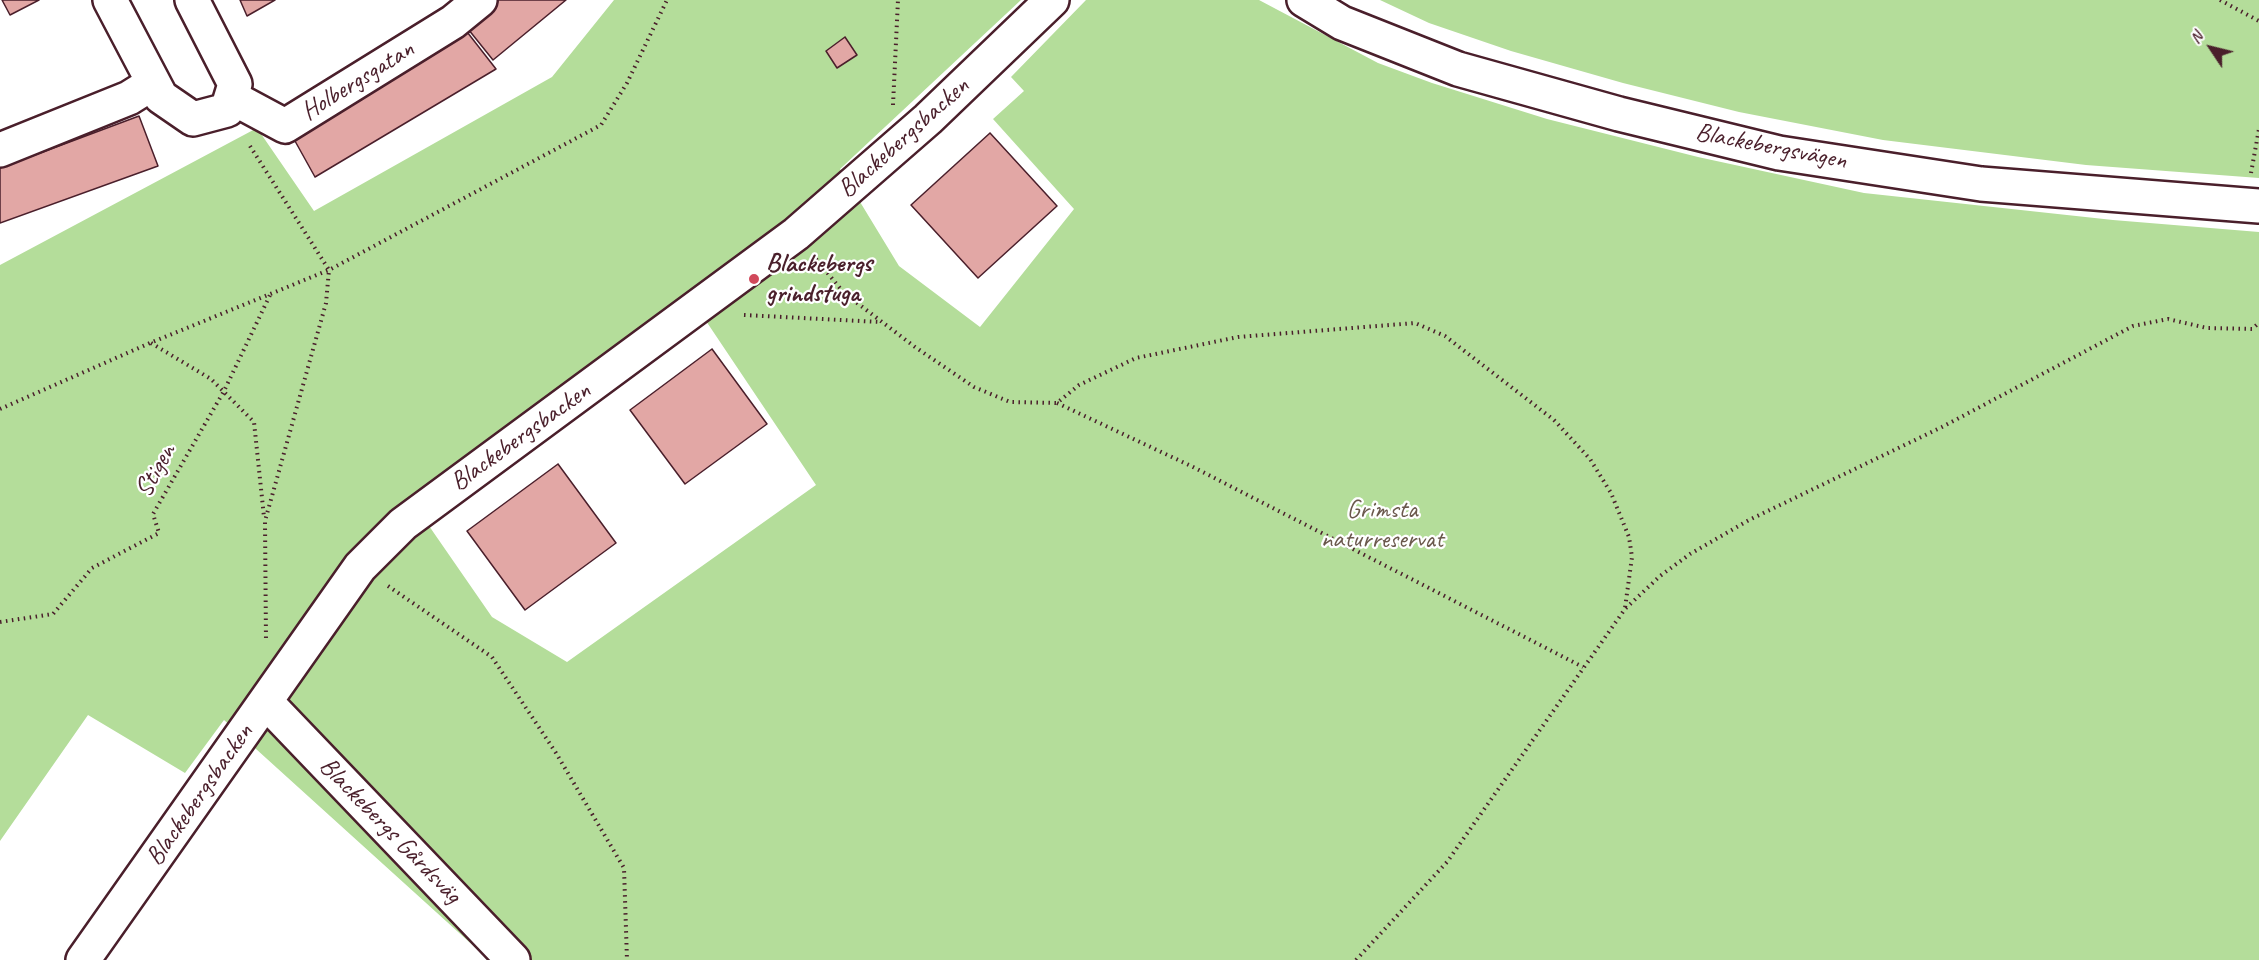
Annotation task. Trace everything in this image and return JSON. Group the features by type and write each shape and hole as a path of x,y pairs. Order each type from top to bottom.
{"street":[{"path":"110,0 161,97 193,119 229,104 235,84 192,0"},
{"name":"Holbergsgatan","path":"229,104 285,126 453,22 480,0"},
{"name":"Blackebergsbacken","path":"83,960 360,567 403,524 796,234 891,151 1052,0"},
{"name":"Blackebergsvägen","path":"1304,0 1342,23 1458,69 1619,114 1779,153 1981,184 2254,195"},
{"path":"0,150 129,98 153,83"},
{"name":"Blackebergs Gårdsväg","path":"266,702 513,960"}],"path":[{"path":"0,409 150,343 329,270 601,125 627,83 667,0"},
{"path":"891,151 898,0"},
{"path":"2220,0 2259,21"},
{"path":"229,104 329,270 326,303 265,521"},
{"path":"2254,195 2259,129"},
{"path":"796,234 844,293 974,387 1010,402 1057,403 1191,466 1582,667"},
{"name":"Stigen","path":"0,622 53,614 92,568 159,533 153,514 224,391 272,293"},
{"path":"689,313 882,322"},
{"path":"1356,960 1447,862 1625,609 1660,576 1690,554 1749,520 1942,427 2133,326 2168,319 2207,328 2252,329 2259,323"},
{"path":"1057,403 1079,385 1136,358 1238,338 1414,323 1445,336 1485,364 1554,420 1590,459 1611,493 1629,537 1632,557 1625,609"},
{"path":"150,343 212,379 254,422 265,521 266,646"},
{"path":"360,567 492,657 556,753 624,868 627,960"}],"green space":[{"name":"Grimsta naturreservat","path":"614,0 1021,0 840,169 899,266 980,327 1074,209 993,119 1024,91 1011,77 1086,0 1259,0 1378,63 1432,83 1547,119 1698,157 1864,193 2113,220 2259,232 2259,960 489,960 224,720 185,773 88,715 0,841 0,265 257,128 314,211 552,77","holes":["704,318 816,485 567,662 492,617 427,523"]},
{"path":"1380,0 2259,0 2259,178 2086,165 1883,140 1739,112 1623,83 1511,51 1429,23"}],"building":[{"path":"2,0 39,0 10,15"},
{"path":"240,0 275,0 247,16"},
{"path":"484,0 566,0 493,60 460,19"},
{"path":"464,28 496,69 315,177 290,132"},
{"path":"845,37 857,55 837,68 826,51"},
{"path":"139,116 158,166 0,223 0,168"},
{"path":"990,133 1057,206 978,278 911,205"},
{"path":"712,349 767,424 685,484 630,410"},
{"path":"558,464 616,543 525,610 467,531"}],"place":[{"name":"Blackebergs grindstuga","path":"754,279"}]}
